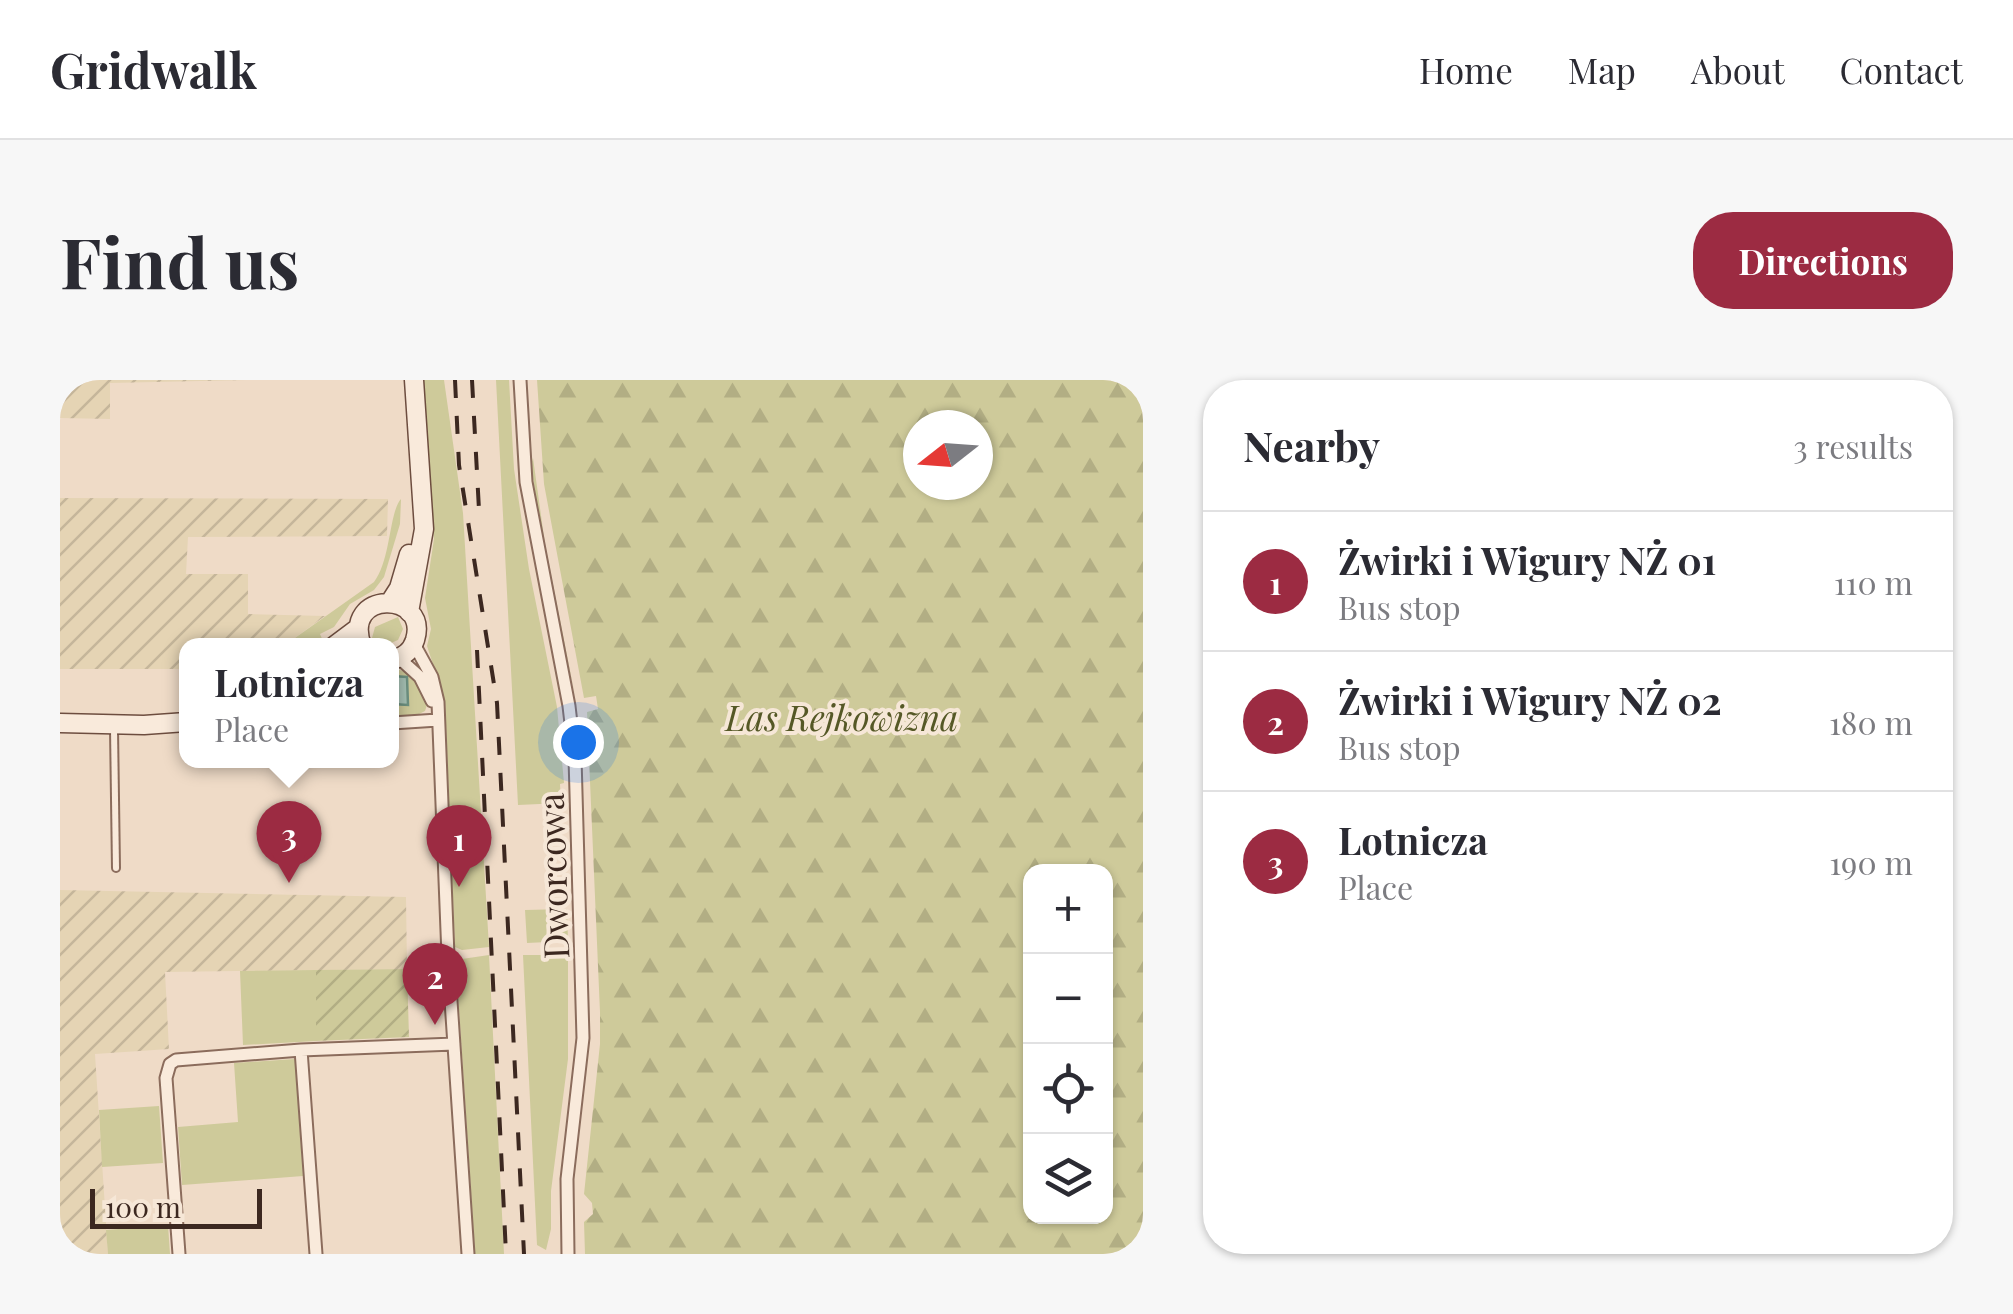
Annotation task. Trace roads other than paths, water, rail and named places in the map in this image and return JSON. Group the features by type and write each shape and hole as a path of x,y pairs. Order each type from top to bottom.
{"main road":[{"path":"399,656 414,644 416,627 409,612 424,539 414,380"},
{"path":"360,637 369,609 390,602 405,572 421,495"},
{"path":"390,602 409,612"},
{"path":"115,723 179,714"},
{"path":"60,723 179,722"}],"street":[{"name":"Dworcowa","path":"520,380 530,510 569,706 575,758 583,1038 567,1180 568,1254"},
{"path":"414,644 437,691 468,1254"},
{"path":"399,662 424,683 438,720"},
{"path":"399,722 438,720"},
{"path":"179,1254 166,1078 170,1064 183,1058 454,1044"},
{"path":"300,1050 316,1254"}],"lane":[{"path":"115,723 116,868"}],"water":[{"path":"399,676 407,677 408,705 399,704"}],"railway":[{"path":"455,380 459,465 497,703 524,1254"},
{"path":"472,380 479,510"},
{"path":"477,650 506,1254"}],"place":[{"name":"Lotnicza","path":"289,883"},
{"name":"Żwirki i Wigury NŻ 01","path":"459,887"},
{"name":"Żwirki i Wigury NŻ 02","path":"435,1025"}],"park label":[{"name":"Las Rejkowizna","path":"842,716"}]}
